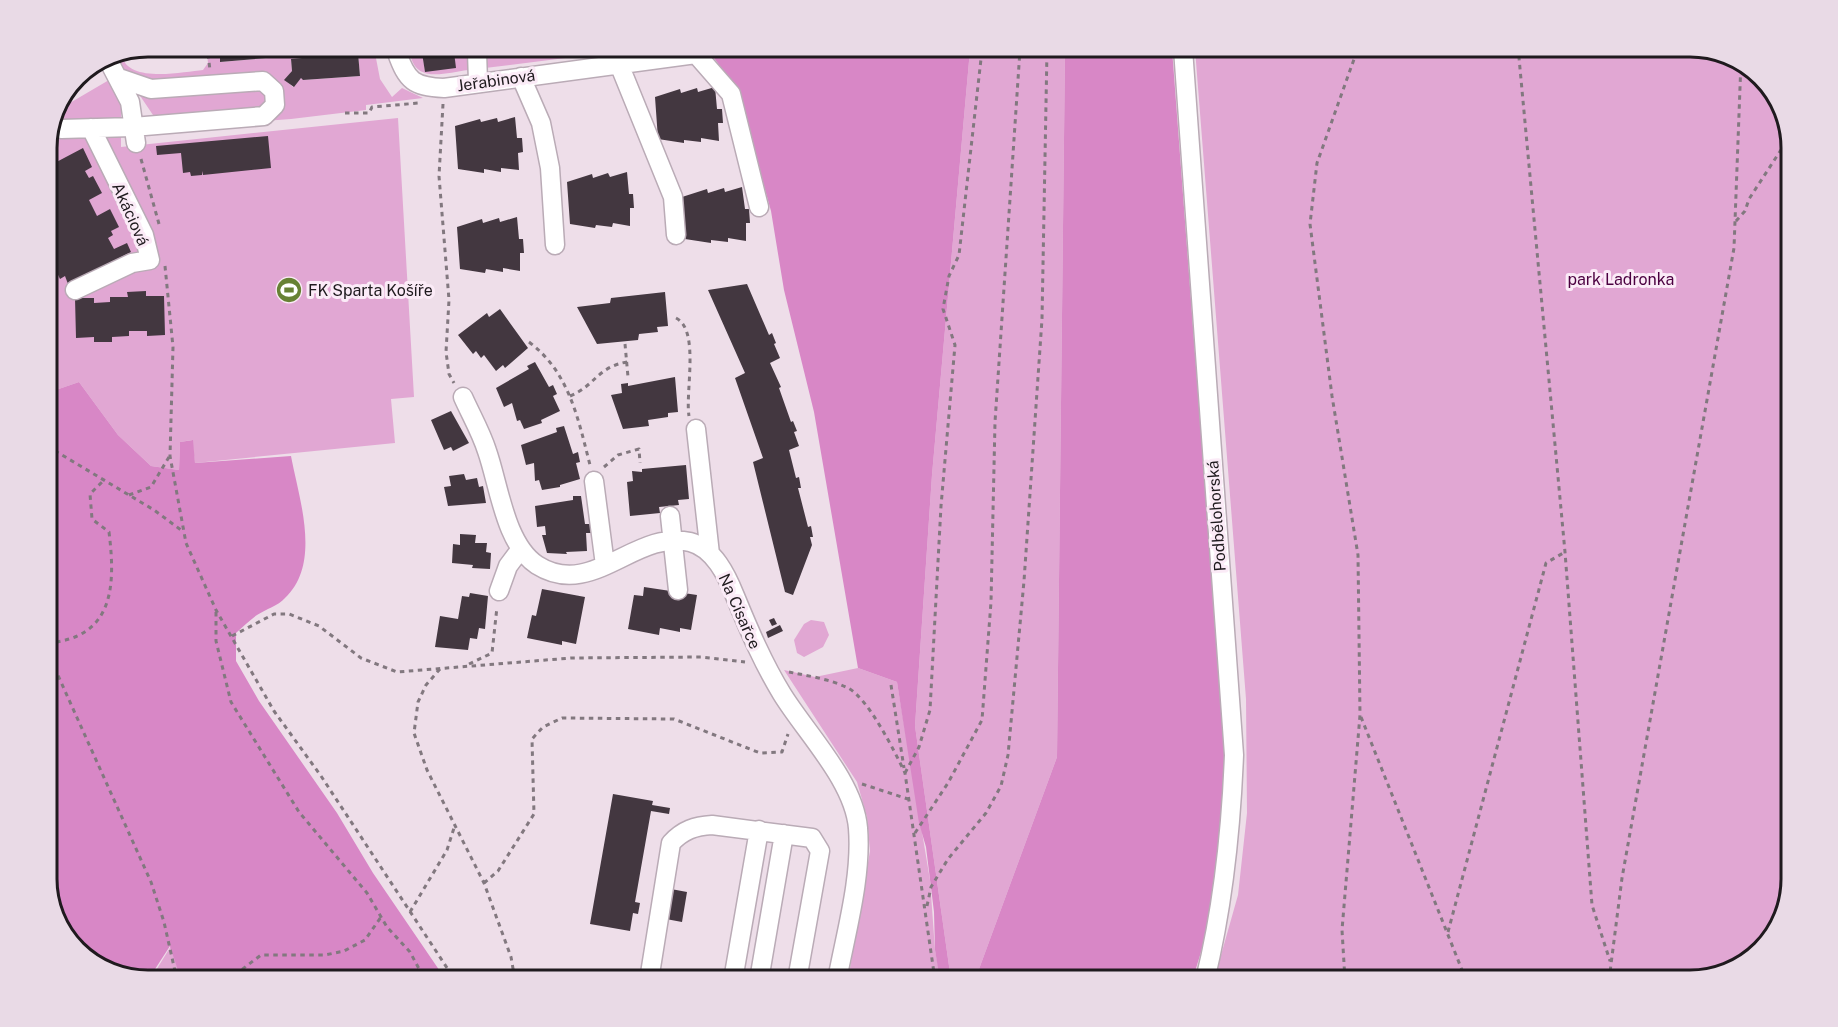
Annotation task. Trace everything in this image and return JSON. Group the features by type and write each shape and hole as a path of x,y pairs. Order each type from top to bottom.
{"street":[{"name":"Jeřabinová","path":"398,57 404,74 421,87 444,88 521,77 591,59 619,64 659,57"},
{"path":"477,57 478,82"},
{"name":"Jeřabinová","path":"699,57 731,94 759,207"},
{"name":"Podbělohorská","path":"1184,57 1234,755 1227,860 1216,937 1208,970"},
{"path":"619,64 673,198 676,235"},
{"path":"111,65 130,102 134,135"},
{"path":"521,77 541,123 550,168 555,244"},
{"path":"61,129 91,128 134,135 264,116 275,105 274,91 263,81 151,89 119,78"},
{"name":"Akáciová","path":"75,290 132,263 150,260 144,236 91,128"},
{"path":"463,397 487,448 510,527 520,550 537,565 556,574 577,576 596,571 657,542 674,539"},
{"path":"696,429 710,554"},
{"path":"594,479 605,565"},
{"path":"670,516 678,590"},
{"name":"Na Císařce","path":"674,539 694,543 710,554 728,578 767,667 800,722 839,777 851,801 858,827 857,862 839,970"},
{"path":"499,591 508,566 520,550"},
{"path":"651,970 671,843 679,833 696,826 759,830 813,838 820,851 799,970"},
{"path":"735,970 759,830"},
{"path":"761,970 784,834"}],"path":[{"path":"905,773 919,747 930,710 941,506 956,345 943,309 949,276 959,255 981,57"},
{"path":"914,834 948,783 982,720 991,602 995,422 1020,57"},
{"path":"926,910 931,887 948,859 986,813 1000,786 1008,755 1024,581 1042,319 1047,57"},
{"path":"1344,970 1342,930 1360,715 1358,555 1332,396 1310,224 1317,163 1355,57"},
{"path":"1519,57 1565,552 1592,905 1611,964"},
{"path":"1610,970 1622,878 1727,297 1735,222 1741,72"},
{"path":"444,88 439,176 448,300 446,352 449,374 463,397"},
{"path":"345,113 369,113 372,107 419,103"},
{"path":"134,135 157,210 160,233"},
{"path":"1735,222 1746,212 1749,199 1781,150"},
{"path":"163,255 173,347 170,456 182,531 216,610 273,711 321,776 448,970"},
{"path":"676,318 685,327 691,356 687,404 689,419 696,429"},
{"path":"529,342 552,361 570,396 594,479 618,455 639,449 640,463"},
{"path":"625,344 628,376"},
{"path":"570,396 581,392 605,368 627,362"},
{"path":"57,452 129,495 182,531"},
{"path":"129,495 151,487 170,456"},
{"path":"57,641 84,635 99,622 106,603 113,558 109,532 92,519 90,494 104,480"},
{"path":"1448,932 1546,563 1565,552"},
{"path":"467,665 492,653 499,591"},
{"path":"216,610 216,641 231,702 299,812 341,859 367,893 381,917 410,952 419,970"},
{"path":"232,636 274,614 289,614 319,626 361,658 397,672 571,658 701,657 767,667 850,689 882,727 905,773"},
{"path":"440,669 426,685 418,702 414,733 427,770 484,883 511,957 513,970"},
{"path":"57,673 151,882 165,922 175,970"},
{"path":"891,685 934,970"},
{"path":"1360,715 1462,970"},
{"path":"484,883 498,871 534,814 532,739 543,727 562,718 674,718 760,753 782,752 789,733"},
{"path":"874,788 908,799"},
{"path":"410,912 447,850 454,826"},
{"path":"240,970 261,955 325,955 344,951 365,940 381,917"}],"green space":[{"path":"207,57 220,57 221,62 302,57 291,59 292,71 285,80 293,87 301,78 304,80 360,76 358,57 376,57 380,79 392,97 402,88 423,98 366,105 366,110 291,119 126,131 131,118 153,115 119,62 125,61 133,69 144,73 169,74 203,70 208,63"},
{"path":"411,57 423,57 425,71 446,57 467,57 468,70 432,74 418,69"},
{"path":"486,57 573,57 485,68"},
{"path":"969,57 1065,57 1057,757 979,970 950,970 915,726 932,475"},
{"name":"park Ladronka","path":"1196,57 1690,57 1713,60 1730,66 1750,80 1772,108 1781,142 1781,879 1778,902 1772,919 1758,939 1745,951 1725,963 1690,970 1217,970 1238,895 1247,813 1246,699"},
{"name":"FK Sparta Košíře","path":"109,80 121,98 121,147 398,118 414,397 391,399 395,443 195,463 192,440 180,442 179,470 151,466 118,435 79,382 57,390 57,142 64,113 69,103"},
{"path":"811,620 824,622 829,635 823,647 804,657 797,653 794,640 804,624"},
{"path":"858,668 897,682 930,880 935,950 939,970 850,970 870,851 867,817 857,782 784,670 815,677"},
{"path":"171,946 178,970 156,970"}],"shaded area":[{"path":"713,57 969,57 932,475 915,726 950,970 938,970 926,847 919,823 897,682 858,668 814,412 784,290 771,211 737,90"},
{"path":"1065,57 1173,57 1225,750 1218,866 1208,924 1195,970 979,970 1057,757"},
{"path":"79,382 118,435 151,466 179,470 180,442 193,440 195,463 291,456 305,530 303,567 296,584 282,601 257,615 236,633 236,661 259,701 337,813 373,873 439,970 178,970 170,946 154,970 136,969 108,961 98,955 72,929 62,908 57,885 57,390"}],"building":[{"path":"220,57 279,57 220,62"},
{"path":"358,57 360,76 303,80 301,78 294,87 284,80 292,71 291,59"},
{"path":"423,57 455,57 456,68 425,72"},
{"path":"715,87 717,109 722,109 723,123 718,123 719,141 701,138 701,142 684,140 684,143 658,139 655,97 680,89 681,93 697,88 698,92"},
{"path":"515,117 517,138 522,138 523,152 518,153 519,170 501,168 501,172 484,169 484,173 458,169 455,126 480,119 481,122 497,118 498,122"},
{"path":"268,136 271,168 203,175 202,171 202,175 191,176 190,172 183,173 181,153 157,155 156,146"},
{"path":"83,148 92,167 85,171 89,178 93,176 102,193 89,200 97,216 110,209 119,227 111,231 113,235 108,238 114,249 127,243 131,252 68,284 65,276 60,279 57,273 57,162"},
{"path":"627,172 629,194 633,194 634,208 630,208 630,226 613,223 612,227 596,225 595,228 570,224 567,182 592,174 593,178 608,173 610,177"},
{"path":"742,187 745,209 749,209 750,223 746,223 746,241 728,238 728,242 711,240 711,243 685,239 682,197 707,189 708,193 724,188 725,192"},
{"path":"517,217 519,239 523,239 524,253 520,253 520,271 503,268 503,272 486,269 485,273 460,269 457,227 482,219 483,223 499,218 500,222"},
{"path":"747,284 769,335 772,333 780,358 770,363 781,387 779,388 791,422 793,421 797,431 794,432 799,446 789,450 796,478 799,477 801,488 798,488 808,527 811,526 813,537 810,537 812,545 793,595 785,592 753,462 763,458 735,378 745,373 708,290"},
{"path":"146,291 146,296 164,296 165,335 147,336 147,331 129,331 129,336 112,337 112,342 94,342 94,337 76,338 75,298 94,298 94,303 110,302 110,297 128,297 127,292"},
{"path":"665,292 668,326 657,327 658,332 639,334 638,340 597,344 577,307 610,303 611,298"},
{"path":"500,309 528,348 505,368 503,365 496,371 484,355 481,358 476,351 473,354 458,335 487,313 489,317"},
{"path":"535,362 549,387 553,385 557,394 553,396 560,411 541,420 542,423 524,429 520,420 517,421 512,403 504,407 496,388 529,369 527,366"},
{"path":"675,377 678,412 668,413 668,417 648,420 649,426 623,429 611,395 622,393 621,384 628,383 628,386"},
{"path":"451,411 469,443 453,451 451,447 444,450 431,420"},
{"path":"564,426 573,454 578,452 580,462 576,463 580,479 560,485 560,487 542,490 539,480 535,481 534,463 526,465 521,445 557,432 556,428"},
{"path":"686,465 689,499 678,500 679,505 659,507 660,513 630,516 627,482 633,481 632,471 642,472 642,469"},
{"path":"464,474 466,480 477,478 479,487 483,486 486,503 448,506 444,487 451,486 449,476"},
{"path":"573,496 581,496 585,524 590,524 591,533 586,533 587,551 566,552 567,554 547,553 542,535 546,535 545,526 537,527 535,506 573,500"},
{"path":"460,534 476,535 475,543 487,543 486,552 491,553 490,569 472,568 473,565 452,563 453,544 460,545"},
{"path":"644,587 697,595 691,630 680,628 680,632 660,628 659,635 628,629 634,595 643,596"},
{"path":"542,589 585,597 576,644 562,641 562,645 527,638 532,615 536,616"},
{"path":"470,593 488,596 485,629 479,628 477,639 470,638 468,650 435,647 440,616 458,619 462,596 469,597"},
{"path":"774,618 777,624 772,626 769,620"},
{"path":"780,625 783,631 768,638 766,632"},
{"path":"613,794 653,801 652,805 670,808 669,814 651,811 635,902 640,903 638,914 633,913 630,931 590,924"},
{"path":"671,889 687,892 682,922 666,919"}],"place":[{"name":"FK Sparta Košíře","path":"289,290"}]}
